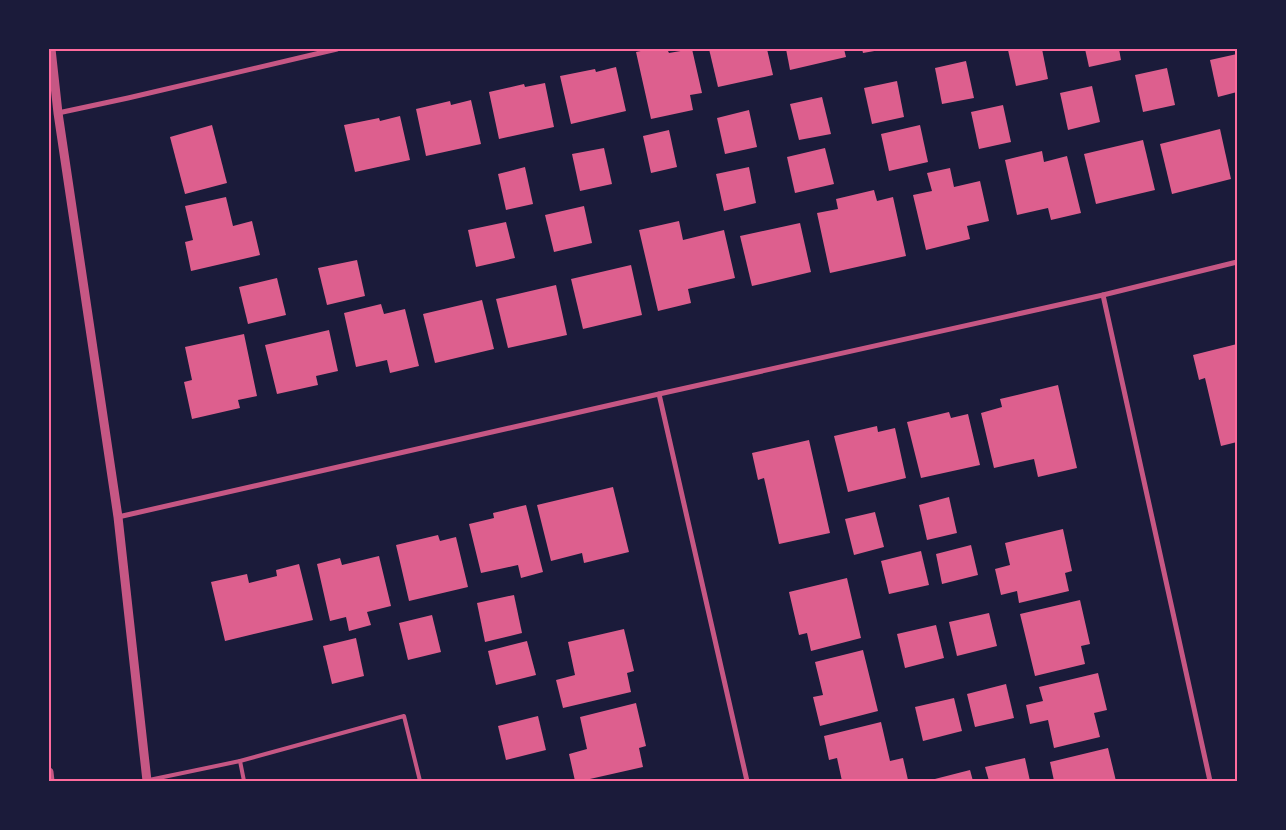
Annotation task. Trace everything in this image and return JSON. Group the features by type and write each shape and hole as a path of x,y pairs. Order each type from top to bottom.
{"street":[{"path":"51,49 58,112 118,517 147,781"},
{"path":"58,112 128,98 337,49"},
{"path":"118,517 1103,295 1237,262"},
{"path":"1103,295 1210,781"},
{"path":"659,394 747,781"},
{"path":"49,772 50,781"}],"lane":[{"path":"147,781 240,760 404,716 420,781"},
{"path":"240,760 244,781"}],"building":[{"path":"650,49 667,49 669,53 692,49 702,93 690,95 693,110 651,119 636,52"},
{"path":"709,49 767,49 773,75 718,87"},
{"path":"786,49 844,49 846,57 790,70"},
{"path":"862,49 880,49 880,50 863,53"},
{"path":"1042,49 1048,79 1016,86 1008,50"},
{"path":"1085,49 1119,49 1121,60 1089,67"},
{"path":"1237,54 1237,92 1218,97 1210,60"},
{"path":"966,61 974,98 942,104 935,68"},
{"path":"616,67 626,111 571,124 560,76 595,69 596,72"},
{"path":"1167,68 1175,105 1143,112 1135,75"},
{"path":"897,81 904,117 872,124 864,88"},
{"path":"545,83 554,127 499,139 489,92 524,84 525,87"},
{"path":"1092,86 1100,122 1068,130 1060,93"},
{"path":"822,97 831,134 799,140 790,104"},
{"path":"471,100 481,144 426,156 416,109 450,101 451,105"},
{"path":"1003,105 1011,142 979,149 971,112"},
{"path":"749,110 757,147 725,154 717,118"},
{"path":"400,116 410,160 355,172 344,125 379,118 380,121"},
{"path":"212,125 227,183 185,194 170,137"},
{"path":"920,125 928,162 889,171 881,134"},
{"path":"1220,129 1231,179 1172,194 1160,144"},
{"path":"669,130 677,167 651,173 643,136"},
{"path":"1143,140 1155,190 1096,204 1084,154"},
{"path":"604,148 612,184 580,191 572,154"},
{"path":"825,148 834,184 795,193 787,157"},
{"path":"1042,151 1044,162 1067,156 1081,213 1051,220 1048,208 1017,215 1005,160"},
{"path":"525,167 533,204 506,210 498,174"},
{"path":"749,167 756,203 724,211 716,174"},
{"path":"950,168 954,187 980,181 989,221 967,226 970,239 926,250 913,195 932,191 927,173"},
{"path":"874,190 877,201 893,197 906,256 830,273 817,213 838,209 836,199"},
{"path":"226,197 233,226 252,221 260,255 191,271 185,242 193,240 185,206"},
{"path":"584,206 592,243 554,252 545,215"},
{"path":"679,221 683,240 724,230 735,278 688,289 691,303 658,311 639,230"},
{"path":"506,222 515,258 476,267 468,230"},
{"path":"800,223 811,272 752,286 740,236"},
{"path":"357,260 365,296 327,305 318,268"},
{"path":"631,265 642,315 583,329 571,279"},
{"path":"277,278 286,315 248,324 239,287"},
{"path":"556,285 567,335 508,348 496,299"},
{"path":"482,300 494,349 435,363 423,314"},
{"path":"381,304 384,314 405,309 419,366 390,373 387,360 356,367 344,313"},
{"path":"329,330 338,371 316,376 318,385 277,394 265,345"},
{"path":"244,334 257,396 238,400 240,408 192,419 184,382 192,380 185,347"},
{"path":"1237,344 1237,442 1221,446 1205,378 1199,380 1193,355"},
{"path":"1058,385 1077,468 1038,477 1034,459 994,468 981,413 1002,407 1000,399"},
{"path":"949,412 951,418 968,414 980,465 921,478 907,422"},
{"path":"877,426 878,432 895,428 906,478 848,492 834,436"},
{"path":"809,440 830,533 779,544 764,478 758,480 752,453"},
{"path":"613,487 629,552 584,563 582,553 551,561 537,505"},
{"path":"949,497 957,533 927,540 919,505"},
{"path":"526,505 543,572 521,578 518,565 481,573 469,524 494,518 493,513"},
{"path":"875,512 884,547 854,555 845,519"},
{"path":"1063,529 1072,571 1065,573 1069,591 1019,603 1017,591 1001,595 995,569 1010,565 1005,543"},
{"path":"438,535 440,541 456,537 468,587 409,601 396,545"},
{"path":"971,545 978,575 942,584 936,554"},
{"path":"921,551 929,585 889,594 881,561"},
{"path":"379,556 391,606 367,612 371,625 349,631 346,617 330,621 317,564 340,558 342,565"},
{"path":"299,564 313,620 225,641 211,582 247,574 249,583 277,576 276,570"},
{"path":"847,578 861,638 811,651 807,633 799,635 789,592"},
{"path":"514,595 522,633 485,642 477,603"},
{"path":"1080,600 1090,644 1081,646 1085,664 1035,676 1020,614"},
{"path":"989,613 997,646 957,656 949,622"},
{"path":"432,615 441,652 408,660 399,623"},
{"path":"936,625 944,658 905,668 897,634"},
{"path":"624,629 634,671 627,673 631,692 563,708 556,680 575,675 568,642"},
{"path":"356,638 364,676 332,684 323,646"},
{"path":"527,641 536,675 496,685 488,651"},
{"path":"863,650 878,711 820,726 813,697 823,695 815,662"},
{"path":"1098,673 1107,710 1094,713 1100,737 1054,748 1048,720 1030,724 1026,705 1043,701 1039,687"},
{"path":"1006,684 1014,718 975,727 967,694"},
{"path":"954,698 962,731 923,741 915,707"},
{"path":"636,703 646,746 639,748 643,767 575,781 569,754 587,749 580,717"},
{"path":"538,716 546,750 506,760 498,726"},
{"path":"881,722 890,761 903,758 908,780 842,781 837,758 829,760 824,736"},
{"path":"1108,748 1116,781 1054,781 1050,762"},
{"path":"1025,758 1030,781 989,781 985,767"},
{"path":"970,770 973,781 931,781 931,780"}]}
